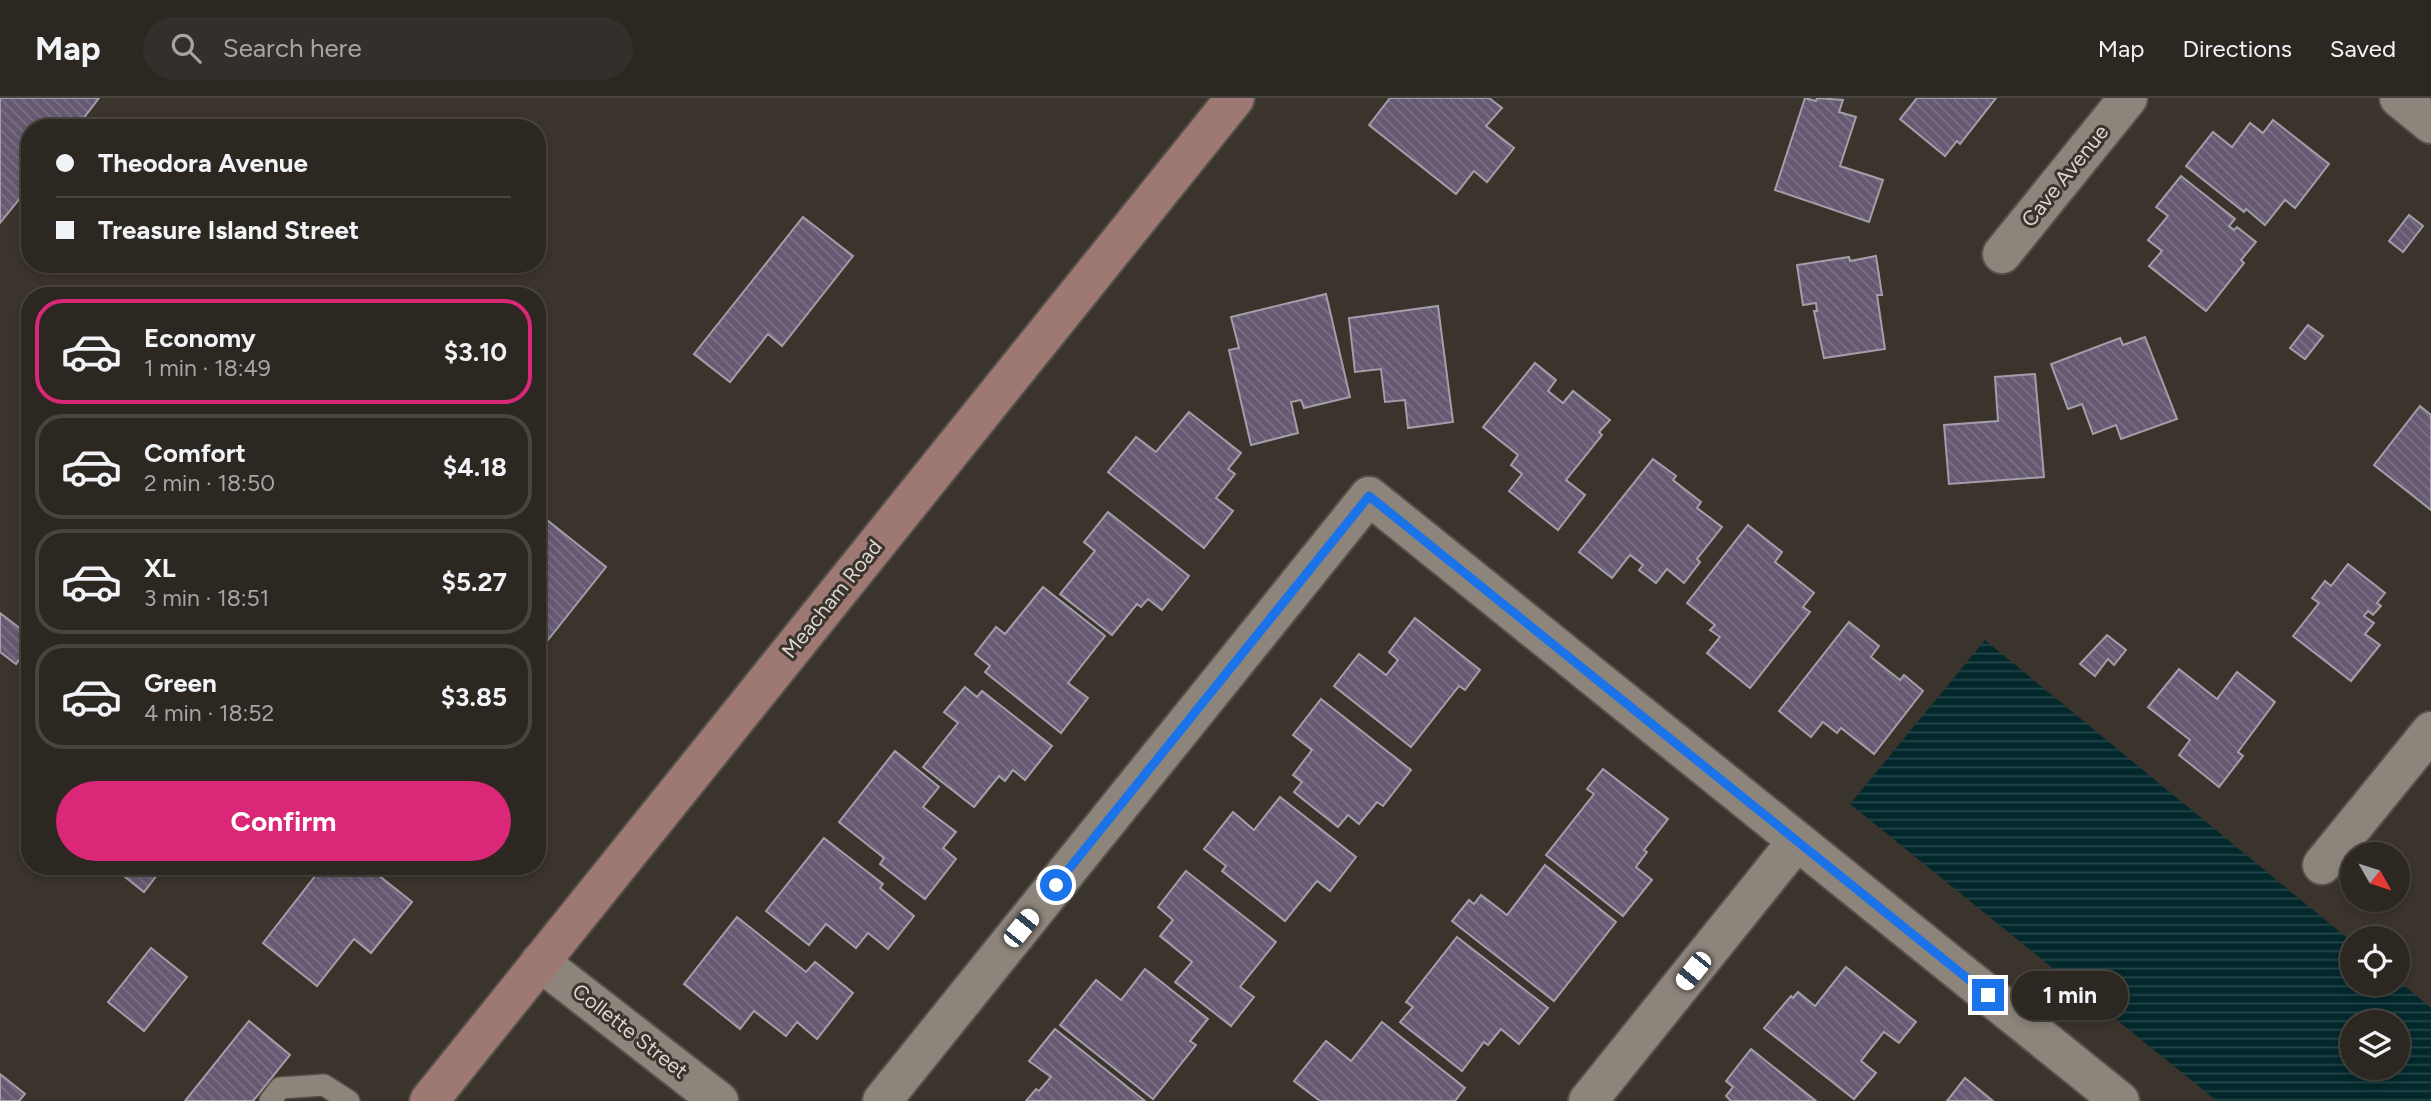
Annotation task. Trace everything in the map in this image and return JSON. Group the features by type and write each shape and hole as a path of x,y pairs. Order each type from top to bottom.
{"street":[{"name":"Meacham Road","path":"429,1101 1235,98"},
{"name":"Cave Avenue","path":"2002,254 2128,98"},
{"path":"2399,98 2431,124"},
{"path":"882,1101 1369,496 2120,1101"},
{"path":"2322,865 2431,731"},
{"path":"1588,1101 1797,841"},
{"name":"Collette Street","path":"540,962 719,1101"}],"lane":[{"path":"270,1101 280,1088 324,1084 349,1101"}],"water":[{"path":"1985,640 2340,932 2340,996 2410,996 2410,990 2431,1008 2431,1101 2217,1101 1850,804"}],"building":[{"path":"0,98 99,98 83,119 21,119 21,197 0,223"},
{"path":"1390,98 1489,98 1502,108 1486,126 1514,148 1487,182 1474,171 1456,194 1369,125"},
{"path":"1805,98 1816,101 1817,98 1843,100 1839,112 1856,117 1840,166 1883,180 1869,222 1775,190"},
{"path":"1917,98 1996,98 1960,144 1957,141 1945,156 1900,119"},
{"path":"2273,120 2329,164 2295,208 2285,200 2265,225 2246,209 2244,212 2186,166 2213,132 2232,147 2250,123 2263,133"},
{"path":"2181,176 2235,219 2229,226 2234,230 2237,227 2256,242 2241,260 2244,263 2206,311 2149,266 2162,251 2148,240 2168,216 2156,207"},
{"path":"2409,215 2423,226 2403,252 2389,241"},
{"path":"803,217 853,256 782,346 768,334 730,382 694,354"},
{"path":"1876,256 1882,295 1877,295 1885,349 1824,358 1814,311 1817,311 1816,303 1803,305 1797,265"},
{"path":"1326,294 1350,397 1304,408 1301,400 1291,402 1298,433 1251,445 1229,350 1239,348 1231,317"},
{"path":"1438,306 1453,422 1408,428 1405,400 1385,402 1381,369 1355,372 1349,318"},
{"path":"2308,325 2323,336 2305,359 2290,348"},
{"path":"2145,337 2177,419 2121,439 2116,425 2093,434 2082,404 2068,409 2051,364 2120,338 2123,345"},
{"path":"1535,363 1556,380 1548,391 1563,403 1573,391 1610,420 1599,432 1602,435 1566,480 1585,495 1558,530 1509,491 1522,474 1511,465 1518,455 1483,427"},
{"path":"2035,374 2044,477 1949,484 1944,425 1998,421 1995,377"},
{"path":"2420,406 2431,415 2431,510 2374,465"},
{"path":"1189,412 1241,453 1228,469 1235,474 1216,498 1233,511 1204,548 1108,472 1136,437 1156,452"},
{"path":"1653,459 1676,476 1673,480 1701,502 1697,508 1722,527 1697,559 1700,562 1684,583 1667,569 1656,583 1639,570 1643,565 1630,555 1612,578 1579,552"},
{"path":"1108,512 1189,576 1162,610 1148,599 1141,607 1137,604 1112,635 1060,594 1095,551 1084,542"},
{"path":"546,519 606,567 546,642"},
{"path":"1748,525 1782,552 1775,562 1814,593 1803,607 1810,612 1750,688 1707,653 1720,637 1710,630 1715,625 1687,603"},
{"path":"2348,564 2385,593 2377,603 2381,606 2373,615 2368,611 2364,616 2374,623 2365,634 2380,645 2351,681 2293,636 2319,603 2312,598 2325,581 2331,586"},
{"path":"1043,587 1105,636 1068,683 1088,698 1061,733 985,672 990,666 975,654 996,627 1005,634"},
{"path":"0,613 21,629 21,658 16,664 0,652"},
{"path":"1415,618 1480,670 1465,690 1459,686 1411,747 1334,686 1359,654 1386,675 1398,660 1389,652"},
{"path":"1849,622 1879,646 1871,657 1900,680 1904,675 1923,691 1874,754 1841,728 1837,733 1823,722 1811,737 1779,711"},
{"path":"2107,635 2126,650 2114,665 2108,659 2095,676 2080,664"},
{"path":"2179,669 2217,699 2237,672 2275,702 2238,752 2243,756 2219,787 2179,755 2190,740 2148,707"},
{"path":"965,687 977,697 982,691 1052,746 1025,780 1013,770 1005,781 999,776 974,807 923,767 958,723 944,712"},
{"path":"1321,699 1411,770 1383,806 1377,802 1359,824 1348,815 1338,827 1294,792 1302,782 1293,775 1312,750 1293,735"},
{"path":"895,751 939,787 923,807 956,832 943,848 956,859 925,899 880,864 884,858 839,822"},
{"path":"1603,769 1668,819 1644,850 1647,852 1636,867 1652,880 1623,916 1546,855 1594,794 1587,789"},
{"path":"1280,797 1356,857 1330,891 1317,881 1285,921 1222,871 1226,866 1204,849 1233,812 1254,830"},
{"path":"824,838 883,884 880,888 914,916 888,949 868,933 856,948 826,924 809,945 766,911"},
{"path":"1545,865 1616,922 1554,1001 1452,921 1469,900 1474,904 1481,895 1507,915"},
{"path":"1186,871 1276,942 1240,987 1254,997 1231,1026 1175,982 1192,962 1160,936 1173,920 1158,907"},
{"path":"122,875 157,875 144,892"},
{"path":"316,875 378,875 412,902 371,953 354,939 317,986 263,943"},
{"path":"737,917 806,972 815,962 853,993 817,1039 797,1022 786,1036 754,1011 740,1029 684,984"},
{"path":"1457,937 1548,1008 1519,1044 1501,1029 1488,1045 1484,1042 1462,1071 1400,1022 1413,1007 1406,1002"},
{"path":"151,948 187,977 144,1031 108,1002"},
{"path":"1846,967 1916,1022 1899,1043 1884,1032 1861,1061 1876,1073 1854,1099 1764,1028 1791,996 1793,998 1798,992 1815,1006"},
{"path":"1145,969 1208,1019 1190,1041 1196,1045 1153,1099 1060,1025 1096,980 1121,1000"},
{"path":"249,1021 290,1055 253,1101 185,1101"},
{"path":"1382,1022 1465,1088 1455,1101 1320,1101 1294,1081 1326,1041 1351,1061"},
{"path":"1055,1029 1145,1101 1026,1101 1051,1077 1029,1061"},
{"path":"1751,1049 1816,1101 1731,1101 1726,1096 1733,1087 1726,1081"},
{"path":"0,1074 25,1094 19,1101 0,1101"},
{"path":"1965,1078 1993,1101 1947,1101"}],"route":[{"path":"1056,885 1369,496 1988,995"}]}
